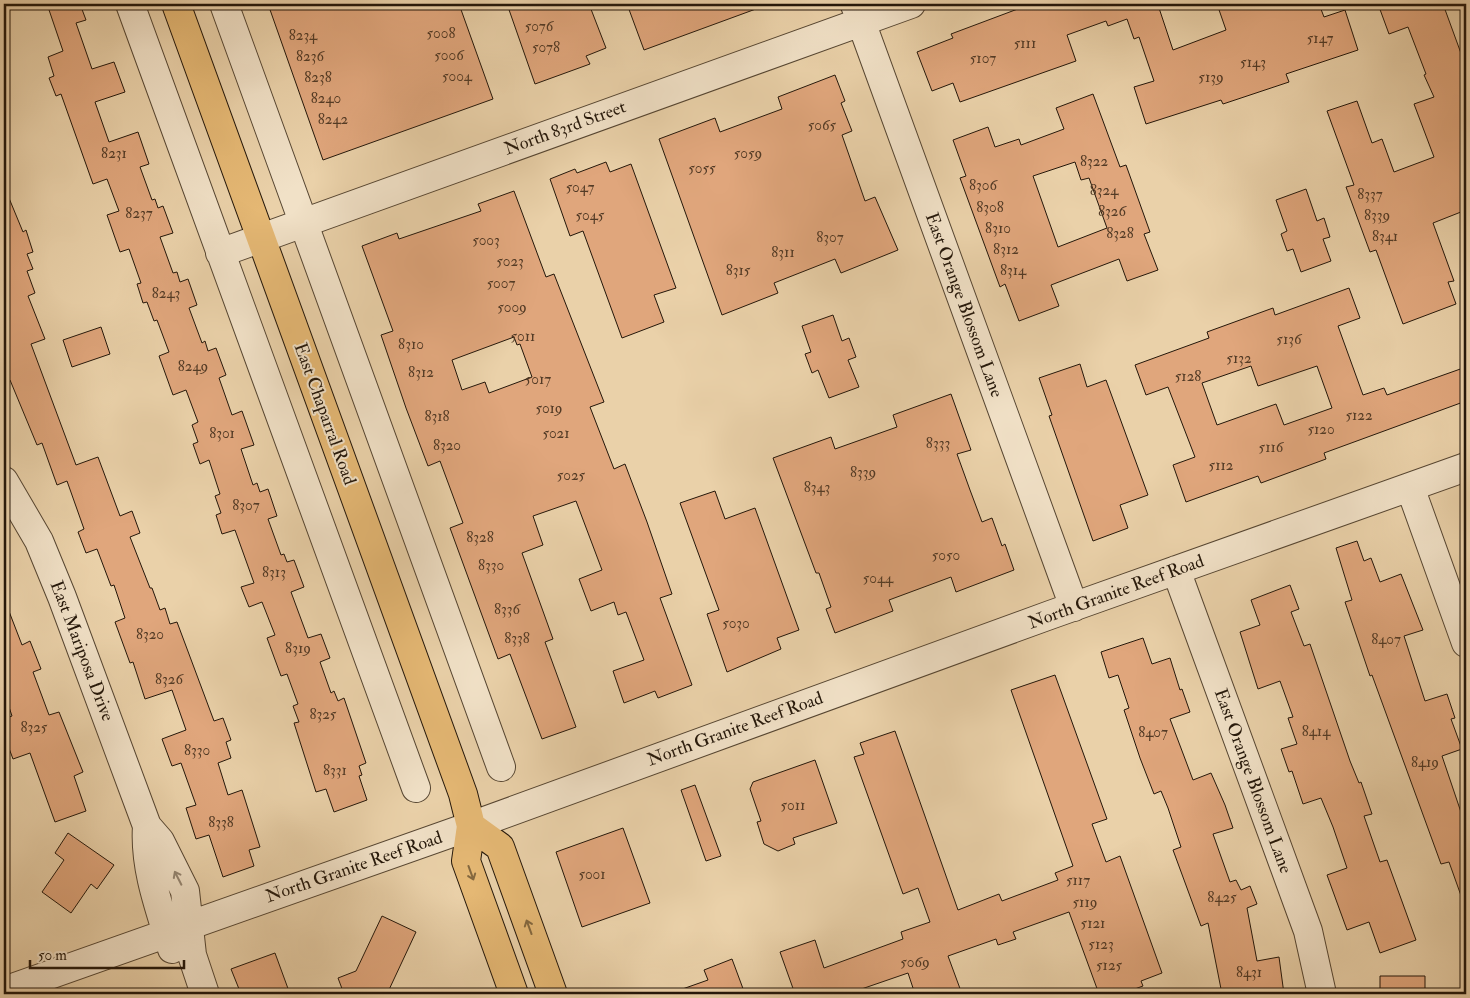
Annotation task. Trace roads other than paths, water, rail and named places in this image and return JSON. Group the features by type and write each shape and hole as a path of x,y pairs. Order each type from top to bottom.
{"main road":[{"name":"East Chaparral Road","path":"176,4 463,794 471,826 466,861 514,994"},
{"path":"471,826 500,847 553,994"}],"street":[{"path":"130,4 416,788"},
{"path":"224,4 501,767"},
{"name":"North 83rd Street","path":"220,253 858,13 911,4"},
{"name":"East Orange Blossom Lane","path":"858,13 1074,607"},
{"name":"North Granite Reef Road","path":"4,991 471,826 1176,570 1466,467"},
{"name":"East Mariposa Drive","path":"4,481 39,541 62,597 147,826 146,847 206,994"},
{"path":"1410,487 1466,644"},
{"name":"East Orange Blossom Lane","path":"1176,570 1308,931 1322,994"},
{"name":"East Mariposa Drive","path":"178,929 188,994"}]}
